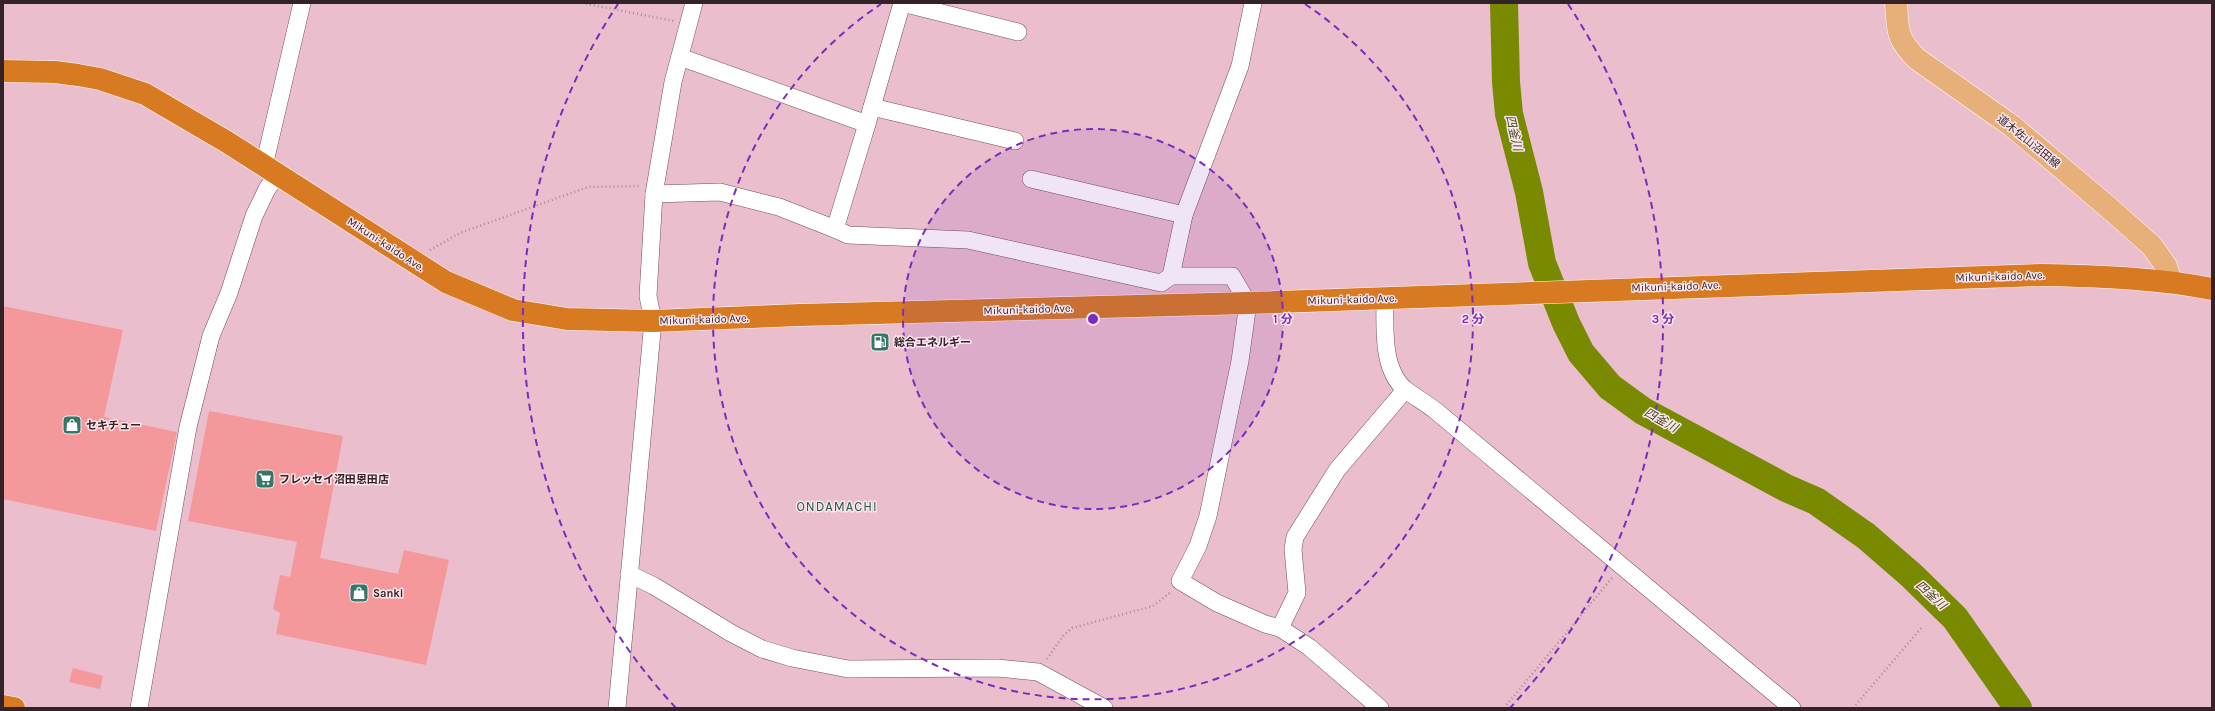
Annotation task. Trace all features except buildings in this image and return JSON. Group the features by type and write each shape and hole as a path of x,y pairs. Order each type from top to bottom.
{"highway":[{"name":"Mikuni-kaido Ave.","path":"3,71 55,72 100,79 123,85 145,94 186,116 446,282 513,310 567,319 654,321 800,315 1248,303 2041,275 2171,282 2212,289"},
{"path":"3,706 14,708"}],"main road":[{"name":"道木佐山沼田線","path":"1896,3 1898,34 1903,45 1917,58 2012,126 2108,207 2152,246 2166,266 2171,282"}],"street":[{"path":"139,708 188,427 211,336 229,293 254,216 267,189 302,3"},
{"path":"617,708 654,321 648,296 655,190 673,82 694,3"},
{"path":"835,229 902,3 1018,32"},
{"path":"1171,276 1184,215 1240,66 1252,3"},
{"path":"680,57 867,124"},
{"path":"872,107 1015,141"},
{"path":"1031,179 1184,215"},
{"path":"655,190 720,192 779,207 848,235 968,240 1161,283 1171,276 1232,276 1248,303 1240,361 1208,516 1198,546 1180,581 1217,603 1265,624 1280,628 1308,647 1380,708"},
{"path":"1385,298 1384,327 1387,352 1395,378 1405,390 1436,411 1621,567 1792,708"},
{"path":"1280,628 1297,593 1293,549 1295,537 1337,470 1405,390"},
{"path":"629,574 654,586 731,633 762,649 792,658 848,669 997,668 1038,672 1104,708"}],"path":[{"path":"582,3 689,24"},
{"path":"429,251 460,233 588,187 655,190"},
{"path":"1504,708 1621,567"},
{"path":"1038,672 1063,636 1072,628 1153,606 1166,598 1180,581"},
{"path":"1853,708 1923,626"}],"waterway":[{"name":"四釜川","path":"1504,3 1506,82 1509,114 1529,192 1542,263 1566,323 1581,353 1610,387 1643,411 1786,488 1816,501 1866,536 1911,575 1955,618 2018,708"}],"place":[{"name":"総合エネルギー","path":"880,342"},
{"name":"セキチュー","path":"72,425"},
{"name":"フレッセイ沼田恩田店","path":"265,479"},
{"name":"Sanki","path":"359,593"}],"district":[{"name":"ONDAMACHI","path":"837,506"}]}
